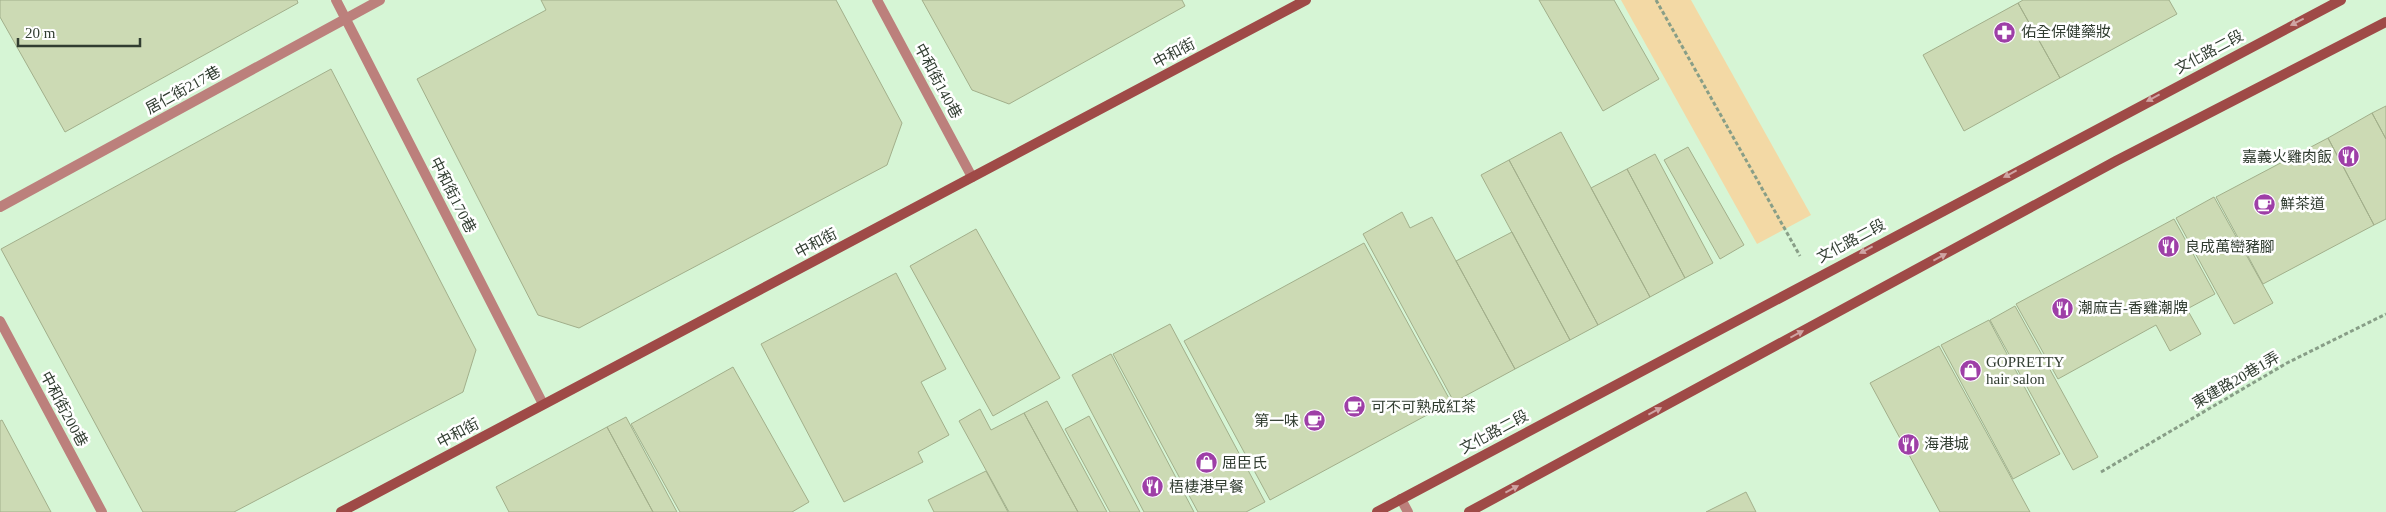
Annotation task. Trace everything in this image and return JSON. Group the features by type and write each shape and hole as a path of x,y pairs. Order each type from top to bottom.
{"street":[{"name":"中和街170巷","path":"336,0 543,404"},
{"name":"居仁街217巷","path":"0,206 380,0"},
{"name":"中和街140巷","path":"876,0 972,177"},
{"name":"中和街","path":"341,512 1306,0"},
{"name":"文化路二段","path":"1377,512 2340,0"},
{"path":"1469,512 2116,161 2386,22"},
{"name":"中和街200巷","path":"0,321 102,512"},
{"path":"1401,499 1408,512"}],"path":[{"path":"1656,0 1813,279"},
{"name":"東建路20巷1弄","path":"2101,472 2287,363 2386,314"}],"shaded area":[{"path":"1621,0 1691,0 1811,215 1757,244"}],"building":[{"path":"0,0 297,0 298,3 65,132 0,17"},
{"path":"541,0 836,0 902,123 887,165 579,328 538,315 417,79 546,10"},
{"path":"922,0 1182,0 1185,6 1009,104 972,90"},
{"path":"1539,0 1614,0 1659,79 1603,111"},
{"path":"2023,0 2169,0 2177,14 2060,78 2018,3"},
{"path":"2018,3 2060,78 1964,131 1923,55"},
{"path":"331,69 476,350 463,392 234,512 143,512 1,249"},
{"path":"2386,106 2386,139 2372,113"},
{"path":"2372,113 2386,139 2386,219 2374,225 2328,138"},
{"path":"1561,132 1650,297 1598,325 1509,160"},
{"path":"2328,138 2374,225 2263,284 2216,197"},
{"path":"1688,147 1744,245 1720,259 1664,160"},
{"path":"1655,154 1713,263 1685,278 1627,169"},
{"path":"1509,160 1598,325 1570,340 1481,175"},
{"path":"1627,169 1685,278 1650,297 1591,188"},
{"path":"2214,197 2273,303 2234,324 2176,218"},
{"path":"1402,212 1410,228 1432,217 1515,369 1454,402 1363,234"},
{"path":"2174,219 2215,294 2187,309 2201,334 2170,351 2156,325 2058,379 2016,304"},
{"path":"976,229 1060,378 993,416 910,266"},
{"path":"1512,232 1570,340 1515,369 1456,261"},
{"path":"1364,243 1451,402 1270,500 1184,341"},
{"path":"896,273 946,369 921,382 949,435 918,452 923,462 844,502 761,344"},
{"path":"2015,306 2098,457 2073,470 1990,320"},
{"path":"1989,320 2060,454 2013,479 1941,345"},
{"path":"1170,324 1265,502 1246,512 1198,512 1113,354"},
{"path":"1939,346 2030,512 1940,512 1870,383"},
{"path":"1111,354 1194,512 1144,512 1072,375"},
{"path":"733,367 809,502 792,512 680,512 631,424"},
{"path":"1047,401 1107,512 1078,512 1024,413"},
{"path":"980,409 991,430 1024,413 1078,512 1009,512 959,421"},
{"path":"1089,416 1140,512 1110,512 1065,429"},
{"path":"626,417 677,512 653,512 607,427"},
{"path":"2,420 51,512 0,512 0,421"},
{"path":"607,427 653,512 509,512 496,487"},
{"path":"986,471 1008,512 934,512 928,500"},
{"path":"1746,492 1756,512 1706,512"}],"place":[{"name":"佑全保健藥妝","path":"2005,32"},
{"name":"嘉義火雞肉飯","path":"2348,157"},
{"name":"鮮茶道","path":"2264,204"},
{"name":"良成萬巒豬腳","path":"2169,247"},
{"name":"潮麻吉-香雞潮牌","path":"2062,308"},
{"name":"GOPRETTY hair salon","path":"1970,371"},
{"name":"可不可熟成紅茶","path":"1355,407"},
{"name":"第一味","path":"1315,421"},
{"name":"海港城","path":"1908,444"},
{"name":"屈臣氏","path":"1206,463"},
{"name":"梧棲港早餐","path":"1153,487"}]}
